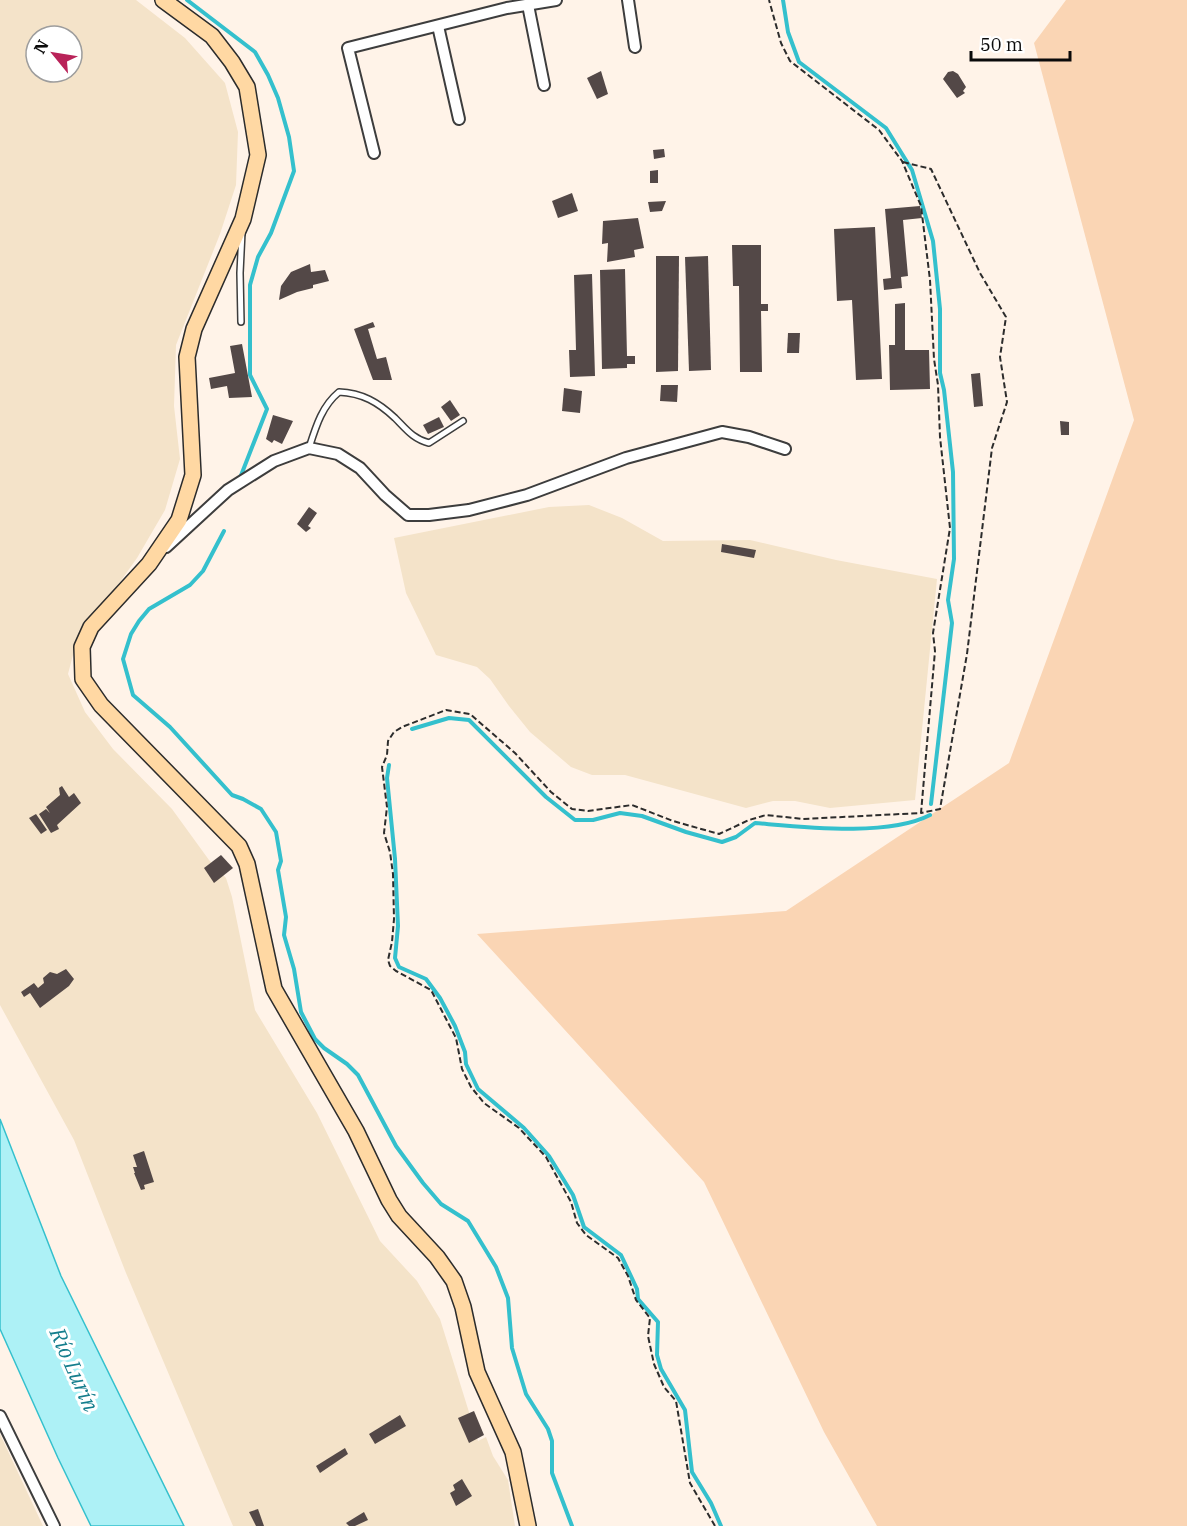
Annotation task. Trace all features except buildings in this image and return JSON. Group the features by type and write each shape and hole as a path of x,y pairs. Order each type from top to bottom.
{"street":[{"path":"149,564 179,520 193,475 187,357 194,328 243,219 258,155 247,87 232,62 212,36 163,0"},
{"path":"374,153 348,48 556,0"},
{"path":"628,0 634,47"},
{"path":"528,5 544,85"},
{"path":"438,26 459,119"},
{"path":"528,1526 513,1452 477,1372 463,1307 454,1281 437,1257 410,1229 388,1200 356,1131 274,989 247,864 239,846 101,705 83,679 82,647 91,627 149,564 228,490 274,461 309,448 338,454 360,468 385,495 408,514 429,515 469,510 527,495 626,458 722,432 749,437 785,449"},
{"path":"0,1416 54,1526"}],"lane":[{"path":"242,322 240,273 243,219"},
{"path":"309,448 319,419 329,400 339,392 356,393 374,400 416,440 429,443 463,421"}],"path":[{"path":"769,0 781,43 790,61 879,130 904,162 921,206 930,280 940,437 950,528 933,633 935,651 921,813"},
{"path":"715,1526 690,1483 676,1401 664,1387 654,1364 648,1336 650,1318 636,1300 623,1265 605,1248 586,1235 577,1224 571,1202 546,1157 519,1128 484,1103 471,1087 462,1069 456,1038 431,990 390,966 388,960 394,919 393,874 384,833 387,807 382,767 387,755 388,741 394,732 420,719 446,710 470,714 515,753 551,792 572,809 588,811 632,805 673,821 719,834 766,815 803,819 904,815 940,809 967,654 992,448 1007,402 1000,357 1006,317 980,273 931,169 904,162"}],"shaded area":[{"path":"0,0 136,0 185,38 225,83 238,132 236,185 220,234 176,345 174,406 180,459 165,510 137,558 90,624 74,651 68,674 85,712 113,749 172,809 209,860 226,878 255,1010 317,1113 380,1241 417,1281 440,1319 478,1441 486,1437 493,1456 508,1480 515,1526 233,1526 126,1273 74,1140 0,1005"},
{"path":"589,505 622,518 663,541 750,540 836,560 937,579 915,800 830,808 795,801 773,801 746,808 625,775 592,775 571,767 530,732 490,679 477,667 436,655 406,593 394,538 549,507"},
{"path":"0,1434 43,1526 0,1526"}],"sand":[{"path":"1066,0 1187,0 1187,1526 877,1526 824,1432 704,1182 477,934 786,911 1009,763 1134,420 1034,43"}],"water":[{"name":"Río Lurín","path":"0,1119 61,1276 184,1526 91,1526 58,1458 0,1329"}],"waterway":[{"path":"187,0 255,52 278,98 289,137 294,171 271,233 258,257 250,285 250,375 267,409 240,478"},
{"path":"783,0 788,32 799,62 886,128 912,170 933,241 940,309 940,373 953,472 954,559 948,600 952,623 931,804"},
{"path":"224,531 203,571 190,585 149,609 131,634 123,659 133,695 170,727 232,795 261,809 276,832 281,861 278,870 286,917 284,935 294,969 301,1012 315,1039 358,1075 396,1146 441,1204 468,1221 496,1267 508,1298 512,1348 526,1394 548,1429 552,1441 552,1473 572,1526"},
{"path":"412,729 449,718 469,720 546,797 575,820 593,820 620,813 642,816 722,842 736,837 755,823 820,828 869,828 912,822 930,815"},
{"path":"389,765 387,778 395,859 398,926 395,958 399,967 426,979 440,998 455,1026 465,1052 466,1064 478,1089 524,1128 549,1156 573,1195 584,1227 621,1255 637,1289 638,1299 658,1322 657,1355 661,1369 685,1410 692,1472 711,1503 721,1526"}]}
